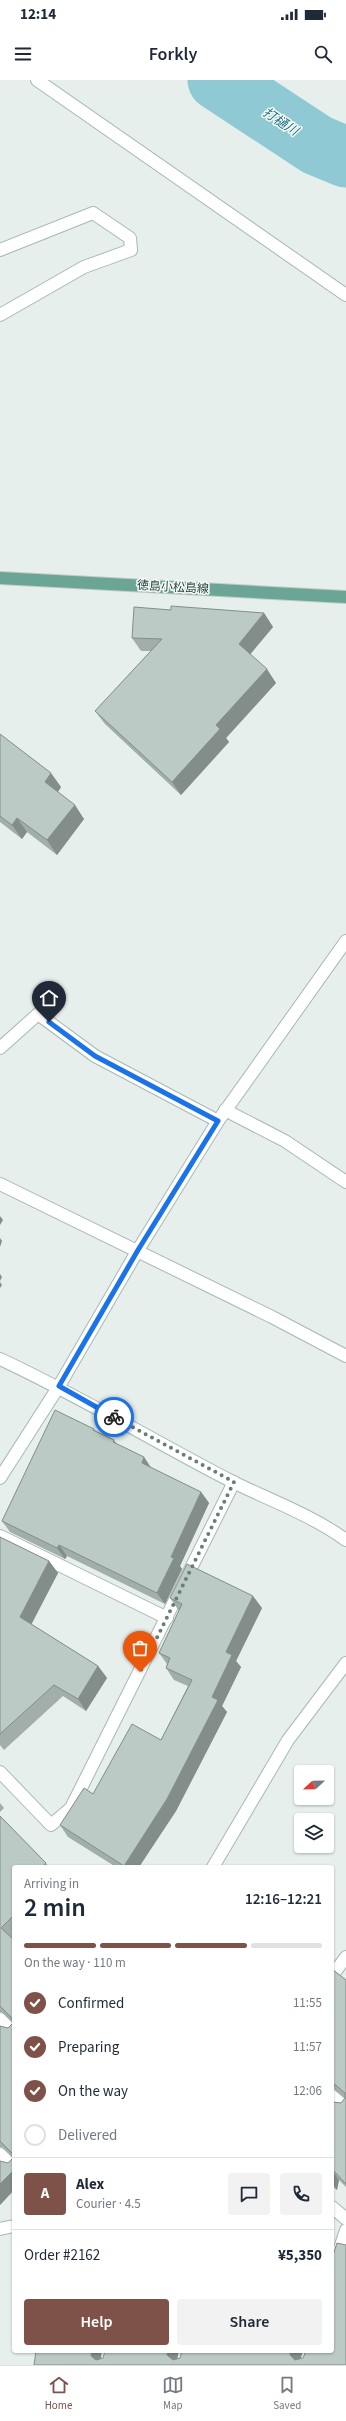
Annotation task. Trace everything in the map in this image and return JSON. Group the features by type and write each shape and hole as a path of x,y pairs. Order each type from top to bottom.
{"main road":[{"name":"徳島小松島線","path":"0,578 346,597"}],"street":[{"path":"37,80 346,295"},
{"path":"0,250 93,213 130,238 131,250 84,267 0,315"},
{"path":"0,1478 59,1386 138,1250 225,1110 346,941"},
{"path":"0,1048 38,1014 95,1056 218,1121"},
{"path":"225,1110 285,1141 346,1182"},
{"path":"0,1184 138,1250 346,1356"},
{"path":"0,1359 59,1386 234,1482 289,1506 346,1540"},
{"path":"0,1772 50,1825 71,1808 234,1482"},
{"path":"0,1536 167,1618"},
{"path":"214,1865 288,1740 346,1662"},
{"path":"334,1973 346,1957"},
{"path":"0,2019 12,2030"},
{"path":"334,2098 346,2108"},
{"path":"0,2154 12,2166"},
{"path":"0,2229 12,2226"},
{"path":"334,2267 346,2230"}],"building":[{"path":"171,606 264,613 239,644 267,669 216,725 220,729 172,782 95,711 162,639 132,638 134,607 171,610"},
{"path":"0,734 51,773 45,782 75,805 47,840 17,818 12,825 0,816"},
{"path":"55,1410 94,1429 93,1430 114,1440 113,1442 144,1457 142,1463 201,1492 171,1557 174,1558 157,1593 59,1545 57,1548 2,1521"},
{"path":"0,1537 49,1561 20,1617 98,1666 78,1699 54,1685 0,1734"},
{"path":"187,1564 253,1596 226,1652 232,1655 212,1697 218,1700 167,1799 125,1865 122,1865 60,1825 84,1788 93,1794 132,1724 161,1740 192,1680 166,1668 170,1658 159,1653 182,1604 170,1598"},
{"path":"0,1816 46,1863 44,1865 12,1865 12,1917 1,1928 12,1938 12,2018 0,2006"},
{"path":"334,1971 346,1980 346,2184 334,2171 334,2102 341,2103 345,2098 345,2093 334,2084"},
{"path":"12,2024 12,2153 0,2141 0,2026 8,2028"},
{"path":"12,2159 12,2172 0,2184 0,2161 8,2163"},
{"path":"337,2243 346,2245 346,2365 34,2365 36,2353 92,2353 91,2356 96,2360 103,2358 104,2353 168,2353 167,2355 173,2360 180,2358 181,2353 290,2353 290,2355 295,2360 303,2358 305,2353 334,2353 334,2252"}],"waterway":[{"name":"打樋川","path":"218,80 317,145 346,157"}],"way so far":[{"path":"114,1417 234,1482 140,1672"}],"route":[{"path":"49,1022 95,1056 218,1121 138,1250 59,1386 114,1417"}]}
